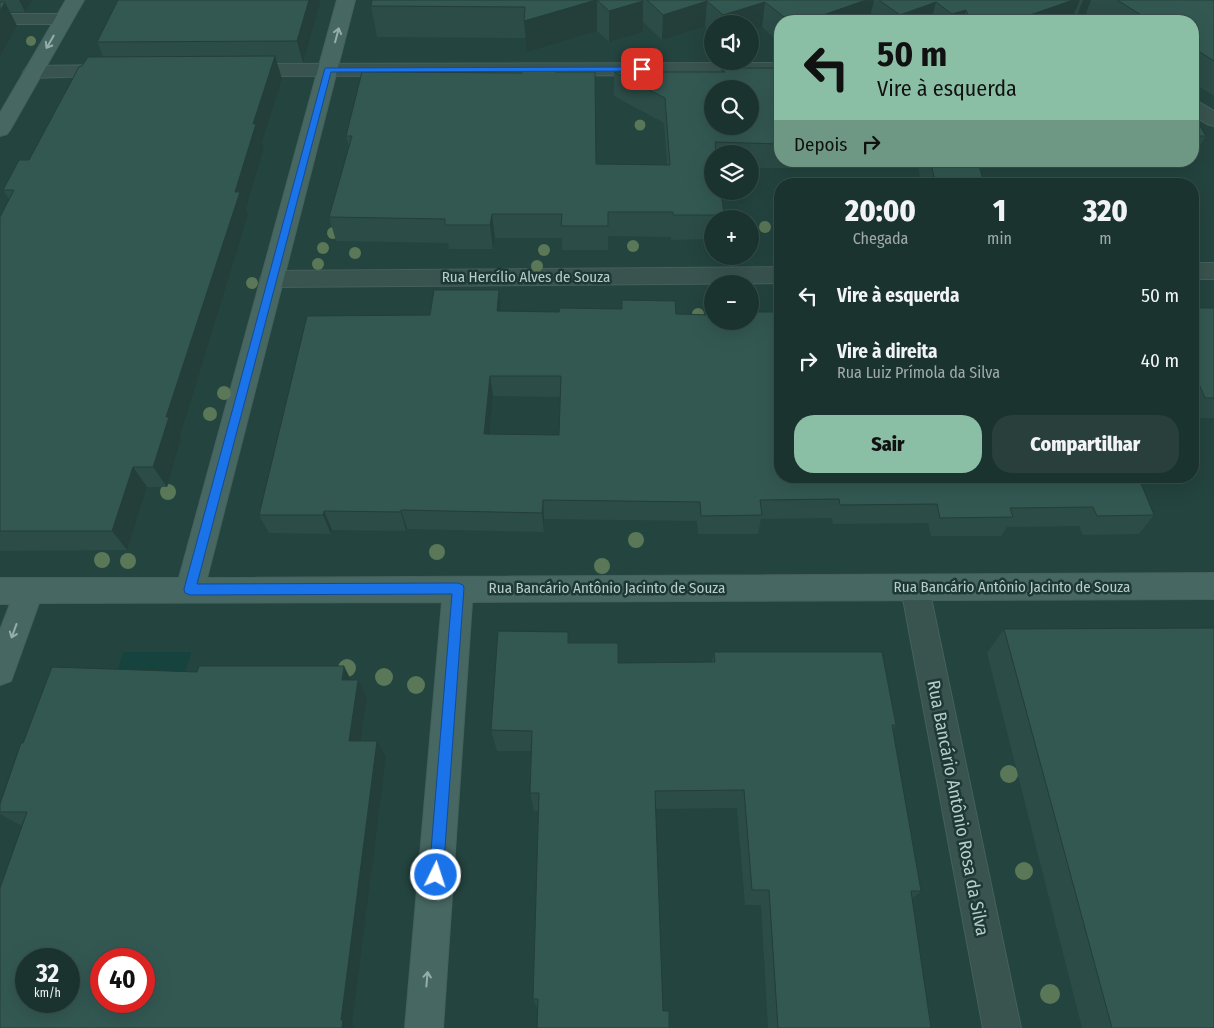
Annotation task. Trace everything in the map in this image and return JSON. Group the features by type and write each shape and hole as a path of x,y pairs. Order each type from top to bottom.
{"street":[{"path":"0,130 75,0"},
{"path":"190,589 346,0"},
{"path":"0,19 64,19"},
{"path":"220,70 774,69"},
{"path":"34,72 132,71"},
{"path":"1199,110 1214,120"},
{"path":"1199,271 1214,271"},
{"name":"Rua Hercílio Alves de Souza","path":"272,279 774,274"},
{"name":"Rua Bancário Antônio Jacinto de Souza","path":"0,591 1214,586"},
{"path":"424,1028 458,588"},
{"name":"Rua Bancário Antônio Rosa da Silva","path":"915,588 1002,1028"},
{"path":"0,671 29,591"}],"shaded area":[{"path":"123,652 191,652 183,683 114,684"}],"building":[{"path":"118,0 309,0 297,41 97,42"},
{"path":"372,0 596,0 524,21 525,7 371,6"},
{"path":"597,0 643,0 643,1 609,11"},
{"path":"647,0 866,0 823,15 781,15 765,2 723,15 707,1 663,15"},
{"path":"879,0 1073,0 1030,15 968,15 966,10 952,14 936,2 900,15"},
{"path":"1117,0 1214,0 1214,61 1199,51 1199,15 1141,15"},
{"path":"0,2 5,2 0,11"},
{"path":"275,56 253,124 256,124 235,192 240,192 166,417 169,417 153,467 133,467 112,531 0,531 0,217 14,190 3,190 19,160 29,160 79,67 82,66 88,57"},
{"path":"774,68 774,144 715,142 715,145 704,145 704,200 722,200 723,210 704,210 704,215 673,215 673,212 608,212 608,226 561,226 562,214 492,214 490,225 445,225 445,219 329,217 352,136 346,136 362,72 522,73 522,69 556,69 555,72 595,72 596,164 670,165 665,98 614,72 725,72 723,70"},
{"path":"1199,124 1206,136 1199,136"},
{"path":"932,167 980,167 982,178 934,178"},
{"path":"434,290 499,290 497,311 559,312 560,308 622,309 622,300 675,301 676,314 704,315 704,330 759,330 759,312 774,312 774,483 1141,483 1154,515 1097,516 1093,507 1010,508 1013,517 940,518 937,504 840,505 839,499 760,500 762,515 701,516 700,502 543,500 542,513 401,510 401,512 324,511 323,515 259,515 307,316 430,315","holes":["490,376 561,376 559,435 484,434"]},
{"path":"1199,308 1214,308 1214,398 1205,398 1199,384"},
{"path":"1214,628 1214,1028 1112,1028 1004,629"},
{"path":"498,631 568,632 568,643 618,643 618,663 715,662 714,652 882,652 896,725 892,725 921,891 911,891 931,1028 778,1028 769,890 752,890 744,790 655,791 663,1011 669,1011 669,1028 537,1028 538,999 533,999 539,793 530,793 532,731 491,730"},
{"path":"199,666 344,666 342,680 358,680 349,741 377,741 341,1020 343,1020 342,1028 0,1028 0,888 27,812 0,812 0,804 21,743 23,743 52,667 197,672"}],"route":[{"path":"436,875 458,588 190,589 328,70 642,69"}]}
